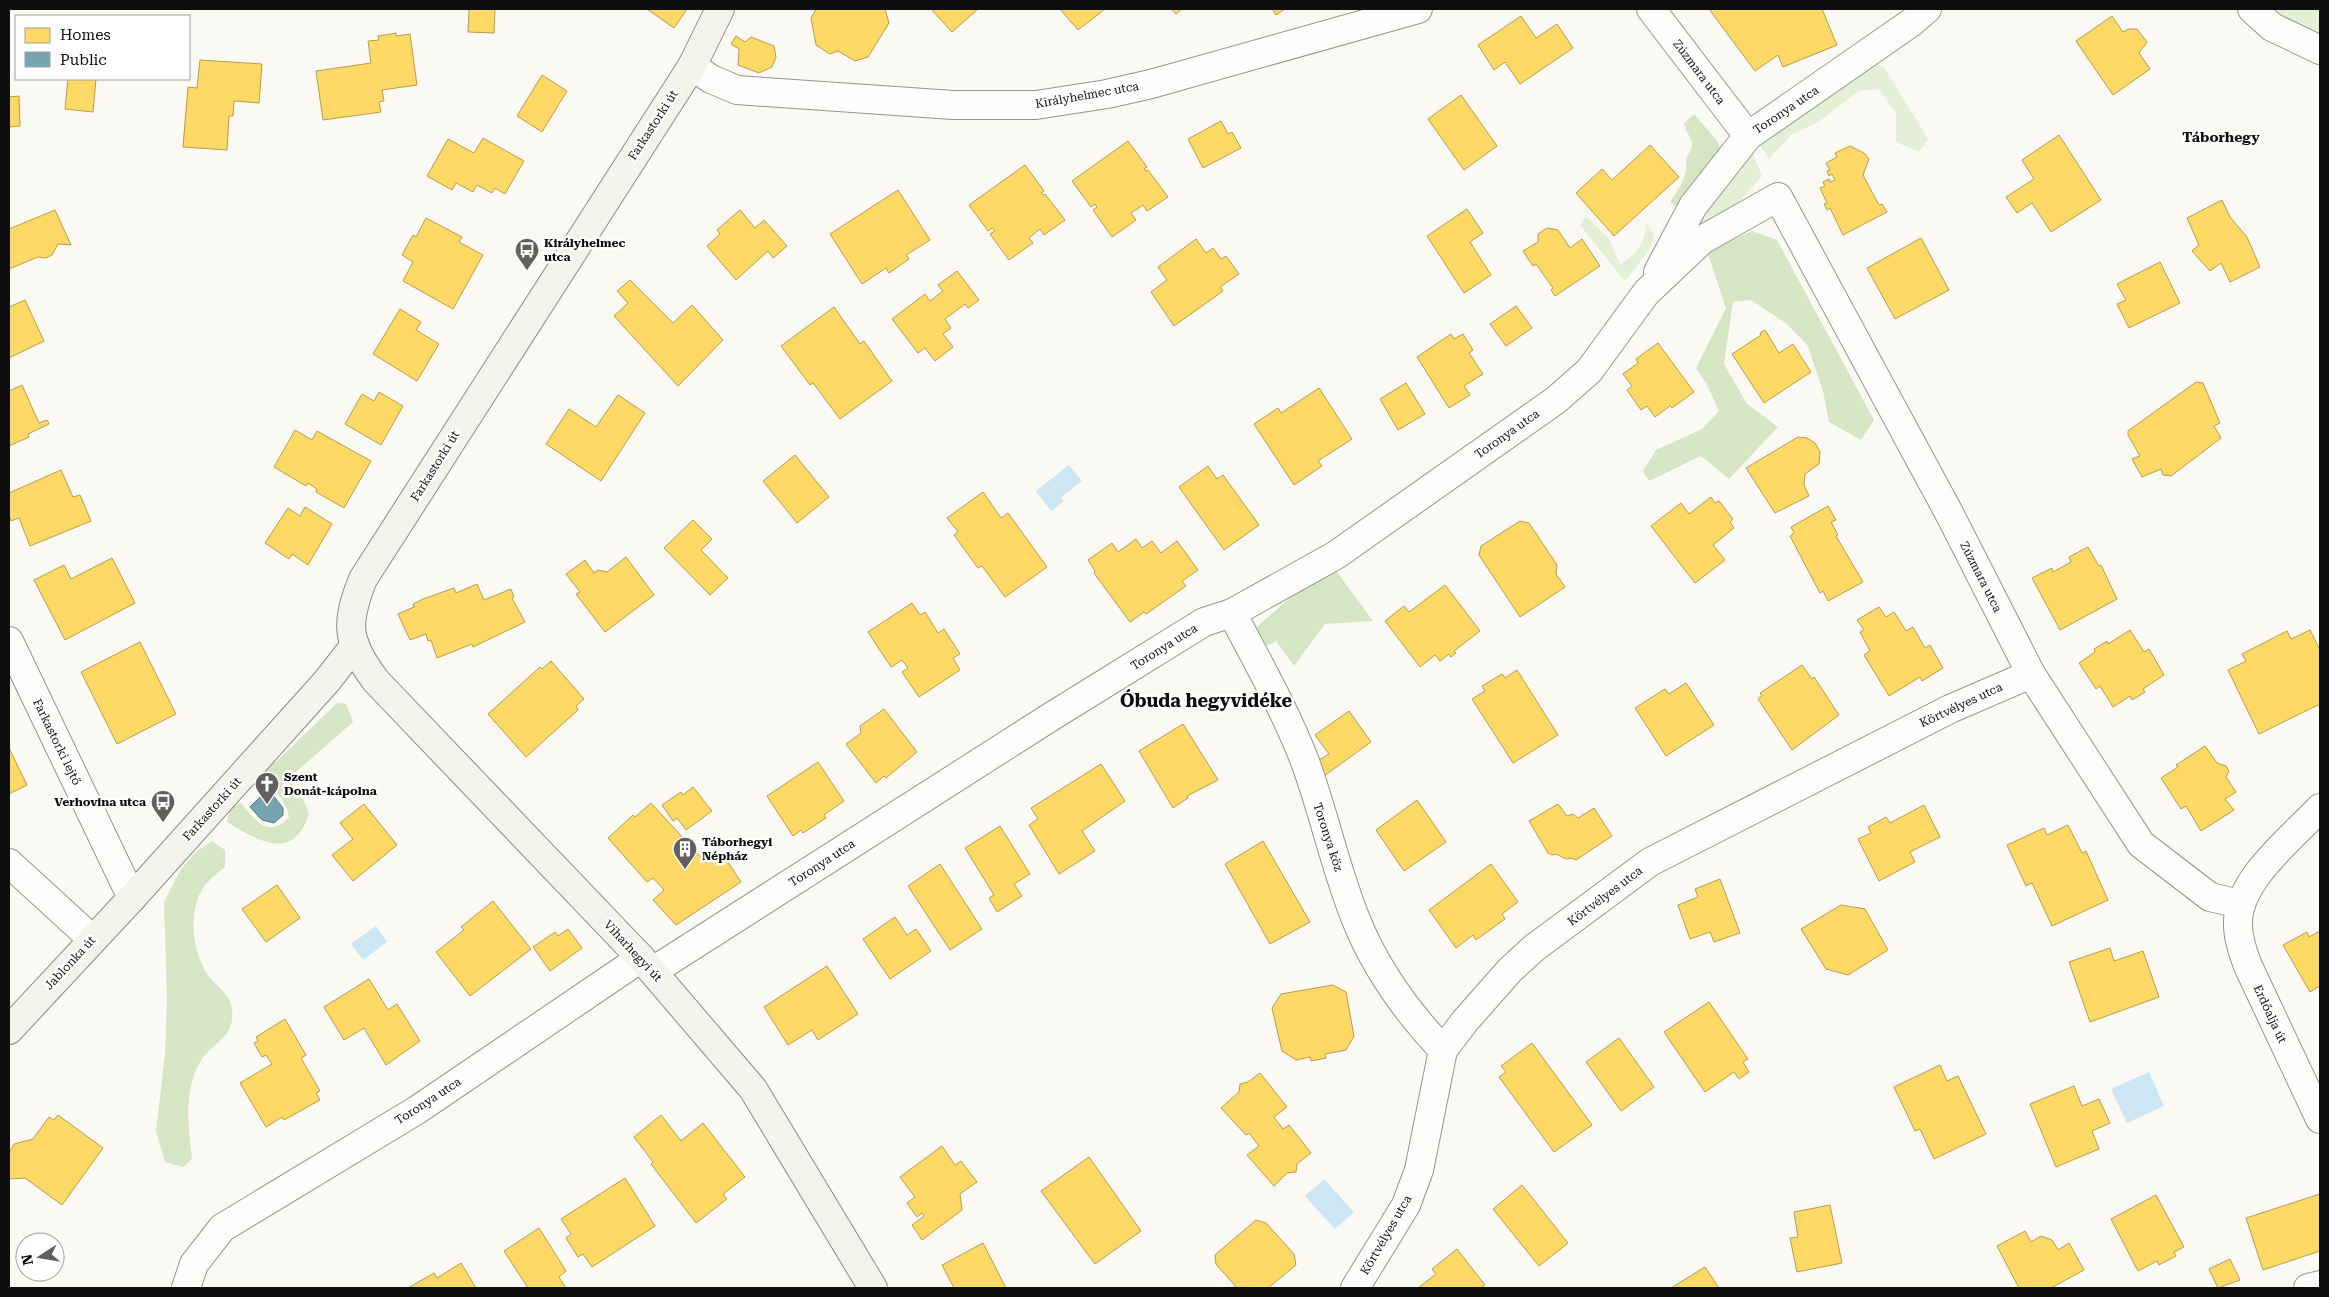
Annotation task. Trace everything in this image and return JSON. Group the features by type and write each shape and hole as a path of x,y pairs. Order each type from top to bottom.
{"street":[{"name":"Farkastorki út","path":"132,898 327,681 355,646 350,628 352,608 363,579 692,66 720,9"},
{"name":"Királyhelmec utca","path":"692,66 711,79 737,90 953,105 1036,105 1108,94 1151,84 1418,9"},
{"name":"Zúzmara utca","path":"1651,9 1748,136"},
{"name":"Toronya utca","path":"186,1288 194,1264 212,1240 234,1220 417,1110 647,964 1204,622 1232,613 1336,555 1556,400 1589,371 1646,293 1693,206 1748,136 1912,22 1927,9"},
{"path":"2252,9 2272,26 2320,50"},
{"name":"Zúzmara utca","path":"1778,197 1949,513 2031,674 2141,844 2210,897 2240,904"},
{"name":"Toronya utca","path":"1646,293 1702,240 1778,197"},
{"name":"Toronya köz","path":"1232,613 1282,710 1304,760 1357,922 1380,969 1396,995 1414,1020 1443,1050"},
{"name":"Farkastorki lejtő","path":"9,641 132,898"},
{"name":"Viharhegyi út","path":"355,646 363,664 376,680 647,964 753,1089 873,1288"},
{"name":"Körtvélyes utca","path":"1356,1288 1406,1205 1419,1170 1443,1050 1465,1021 1510,970 1534,948 1650,862 1950,709 2031,674"},
{"path":"2240,904 2256,874 2320,808"},
{"path":"9,863 92,939"},
{"name":"Jablonka út","path":"9,1030 132,898"},
{"name":"Erdőalja út","path":"2240,904 2238,924 2240,944 2248,966 2320,1119"},
{"path":"2308,1288 2320,1285"}],"green space":[{"path":"2267,9 2320,9 2320,37"},
{"path":"1871,62 1884,67 1928,139 1919,152 1896,142 1896,113 1879,89 1859,91 1817,123 1791,135 1769,159 1758,142"},
{"path":"1694,114 1716,139 1722,151 1680,209 1670,202 1682,182 1686,171 1686,158 1692,148 1684,123"},
{"path":"1750,147 1762,176 1722,221 1693,240 1694,215"},
{"path":"1586,216 1609,239 1620,265 1640,247 1646,222 1654,235 1651,247 1627,279 1624,280 1580,225"},
{"path":"1752,231 1777,240 1874,420 1861,440 1829,422 1823,391 1808,346 1787,324 1751,300 1733,302 1724,364 1747,404 1778,427 1729,479 1701,456 1649,481 1643,471 1656,450 1702,429 1719,411 1707,385 1696,368 1726,308 1707,251"},
{"path":"1334,568 1373,621 1325,624 1294,666 1276,641 1263,648 1253,630 1305,585"},
{"path":"337,703 346,704 353,722 288,779 300,792 309,814 302,829 294,838 284,843 274,844 251,836 227,822 230,808 241,803 251,816 262,825 268,827 275,827 289,818 286,806 280,796 261,780 261,772 267,765 276,762"},
{"path":"212,841 225,850 225,867 208,882 198,897 194,918 195,941 206,972 225,993 231,1004 232,1020 228,1032 202,1059 192,1082 189,1095 188,1121 192,1159 183,1167 165,1162 156,1131 165,1054 167,999 164,902 181,869 197,851"}],"water":[{"path":"1069,465 1082,481 1061,497 1064,501 1051,511 1036,491"},
{"path":"376,926 387,942 363,960 351,944"},
{"path":"2149,1072 2164,1106 2127,1123 2111,1089"},
{"path":"1324,1179 1354,1212 1335,1229 1305,1196"}],"building: Homes":[{"path":"469,9 495,9 494,33 468,32"},
{"path":"647,9 687,9 674,28"},
{"path":"816,9 885,9 889,23 868,57 855,61 838,51 830,54 816,45 811,18"},
{"path":"931,9 978,9 952,32"},
{"path":"1060,9 1105,9 1078,30"},
{"path":"1171,9 1182,9 1176,14"},
{"path":"1272,9 1285,9 1276,15"},
{"path":"1709,9 1822,9 1837,45 1783,67 1778,55 1755,71"},
{"path":"1521,16 1536,38 1557,24 1573,48 1520,84 1505,62 1494,70 1478,45"},
{"path":"2112,16 2123,32 2128,29 2137,29 2147,42 2139,53 2150,69 2113,95 2076,41"},
{"path":"396,33 396,36 410,34 417,85 382,90 384,101 379,102 381,112 323,120 316,71 371,63 368,41 379,40 378,36"},
{"path":"736,36 745,42 751,37 774,46 776,57 772,67 759,73 738,65 739,49 731,44"},
{"path":"200,60 262,64 259,103 234,101 233,116 229,116 227,150 183,147 188,87 197,88"},
{"path":"542,75 567,91 542,132 517,116"},
{"path":"68,80 96,80 93,112 65,109"},
{"path":"1461,95 1497,146 1464,170 1428,119"},
{"path":"19,96 20,126 9,127 9,97"},
{"path":"1221,121 1228,134 1232,132 1241,148 1203,168 1188,139"},
{"path":"2059,135 2101,200 2051,232 2032,203 2017,213 2006,197 2034,179 2022,160"},
{"path":"483,138 524,161 505,194 495,188 492,193 477,185 473,192 456,183 452,190 427,176 448,139 474,153"},
{"path":"1128,141 1147,167 1144,169 1148,170 1168,197 1147,211 1143,205 1131,213 1136,220 1112,237 1093,210 1097,207 1095,204 1091,207 1072,181"},
{"path":"1650,145 1679,177 1614,236 1576,193 1602,169 1612,180"},
{"path":"1850,146 1864,153 1869,159 1863,175 1879,205 1882,204 1887,212 1843,235 1830,208 1827,210 1824,204 1827,203 1820,188 1825,186 1823,182 1829,179 1830,182 1835,180 1832,174 1829,176 1827,171 1830,170 1826,163 1837,157 1835,153"},
{"path":"1025,165 1044,191 1041,193 1045,194 1065,220 1044,235 1040,229 1029,238 1033,243 1009,260 990,234 995,231 992,228 988,231 969,205"},
{"path":"898,190 930,240 906,255 909,259 889,273 886,268 862,284 830,234"},
{"path":"2222,200 2230,217 2247,237 2260,267 2230,282 2221,263 2210,271 2192,251 2199,245 2187,218"},
{"path":"1467,209 1483,233 1470,242 1491,275 1464,293 1427,236"},
{"path":"55,210 71,245 58,244 52,255 46,258 38,257 9,269 9,229"},
{"path":"740,210 755,228 764,220 787,246 773,258 768,251 736,280 707,246 720,234 717,230"},
{"path":"426,218 462,237 459,242 483,255 453,309 403,281 413,262 402,255 413,235 416,237"},
{"path":"1547,228 1558,230 1570,248 1582,239 1600,266 1555,296 1551,290 1553,288 1536,264 1533,266 1523,251 1538,242 1538,234"},
{"path":"1921,238 1949,290 1895,319 1867,268"},
{"path":"1196,239 1206,253 1213,248 1221,259 1226,256 1239,274 1220,287 1223,291 1174,326 1151,292 1167,280 1158,267"},
{"path":"2160,262 2180,303 2129,328 2117,304 2126,300 2117,284"},
{"path":"957,271 979,300 968,308 965,304 945,319 951,328 943,334 953,347 935,361 925,348 918,353 892,319 925,294 930,301 943,291 938,285"},
{"path":"630,280 673,323 692,305 723,340 678,386 614,316 628,303 617,291"},
{"path":"25,300 44,341 9,358 9,307"},
{"path":"1516,306 1532,328 1506,346 1490,324"},
{"path":"834,307 860,344 864,341 892,381 840,419 813,383 810,385 781,346"},
{"path":"400,309 421,322 416,330 439,344 417,381 373,354"},
{"path":"1765,330 1779,353 1793,344 1811,372 1764,403 1732,354 1761,335 1760,333"},
{"path":"1451,334 1454,339 1463,334 1473,350 1469,353 1483,374 1464,386 1470,395 1449,408 1417,357"},
{"path":"1658,343 1694,392 1672,408 1670,406 1655,417 1647,406 1641,410 1627,390 1632,386 1623,374 1638,363 1636,359"},
{"path":"2196,382 2203,383 2220,423 2214,426 2221,438 2171,476 2163,475 2161,469 2142,477 2132,459 2140,456 2128,435 2128,431"},
{"path":"1406,383 1425,414 1398,430 1380,399"},
{"path":"22,385 39,423 47,420 49,424 28,434 29,437 9,446 9,391"},
{"path":"1319,388 1352,439 1318,461 1322,466 1294,485 1254,424 1278,408 1281,413"},
{"path":"379,392 403,406 381,445 345,424 362,394 374,401"},
{"path":"618,395 645,413 601,481 546,444 569,409 596,427"},
{"path":"295,430 312,440 317,431 371,461 344,508 316,492 317,489 308,483 306,486 274,467"},
{"path":"1798,437 1807,438 1815,443 1820,452 1819,464 1805,474 1804,485 1809,496 1775,513 1746,468"},
{"path":"795,455 829,497 797,523 763,481"},
{"path":"1208,466 1217,479 1223,475 1259,525 1224,550 1179,487"},
{"path":"61,470 73,497 80,495 91,521 30,546 19,518 11,521 9,515 9,493"},
{"path":"983,492 1001,518 1008,513 1047,567 1005,597 982,566 978,568 954,535 958,532 947,518"},
{"path":"1711,497 1715,503 1719,501 1733,519 1730,522 1734,528 1713,545 1725,560 1695,583 1651,526 1681,503 1689,514"},
{"path":"1828,506 1836,520 1831,522 1838,535 1836,536 1863,582 1828,601 1823,591 1820,593 1790,536 1794,533 1791,527"},
{"path":"305,507 332,524 308,565 292,554 289,559 265,543 288,508 300,516"},
{"path":"693,520 712,539 701,550 728,578 710,595 664,548"},
{"path":"1520,521 1529,523 1557,565 1556,574 1565,587 1520,617 1479,555 1481,546"},
{"path":"1136,539 1142,548 1152,541 1161,553 1177,541 1198,570 1182,581 1186,586 1146,614 1144,612 1130,622 1094,573 1095,571 1088,560 1112,543 1118,552"},
{"path":"2088,547 2099,566 2101,565 2117,599 2060,630 2032,578 2052,568 2053,572 2071,562 2069,557"},
{"path":"626,557 654,595 605,632 576,594 580,592 566,574 585,560 594,573 598,570 607,572"},
{"path":"112,558 135,603 65,640 34,580 64,565 71,579"},
{"path":"477,584 484,600 511,589 514,597 512,598 525,622 473,647 472,644 437,658 431,640 428,641 426,634 410,640 398,614 414,607 413,604 423,599 454,588 456,593"},
{"path":"1445,585 1480,631 1454,651 1456,653 1451,657 1449,654 1440,661 1435,655 1420,667 1385,621 1404,606 1409,612"},
{"path":"912,603 920,615 925,612 938,633 944,629 960,654 953,658 960,670 919,697 902,672 908,668 902,660 891,667 868,632"},
{"path":"1879,607 1886,617 1894,612 1906,631 1913,627 1925,648 1930,645 1943,668 1922,681 1920,677 1889,696 1864,655 1870,651 1860,632 1864,630 1857,620"},
{"path":"2130,630 2144,652 2149,649 2164,675 2143,689 2145,692 2132,700 2130,696 2113,707 2100,686 2096,689 2079,663 2095,652 2094,649 2107,641 2108,644"},
{"path":"2310,630 2320,650 2320,704 2259,734 2228,670 2246,661 2242,654 2287,631 2291,639"},
{"path":"140,642 176,714 117,744 81,672"},
{"path":"551,661 584,699 576,706 578,710 526,757 488,714 540,667 542,669"},
{"path":"1802,665 1812,679 1814,677 1839,715 1792,750 1758,699 1762,696 1760,693"},
{"path":"1517,670 1558,735 1513,763 1472,699 1485,691 1482,686 1502,674 1505,678"},
{"path":"1686,683 1714,725 1666,756 1635,708 1665,689 1669,694"},
{"path":"884,709 917,752 886,778 884,776 876,783 846,744 861,733 860,726"},
{"path":"1349,711 1371,742 1324,776 1319,760 1329,754 1315,735"},
{"path":"1183,724 1218,780 1187,796 1188,798 1173,808 1139,751"},
{"path":"2205,746 2217,763 2226,766 2229,771 2226,777 2236,792 2225,799 2234,810 2201,831 2186,806 2181,809 2161,778 2178,767 2176,765"},
{"path":"9,748 27,785 9,794"},
{"path":"818,762 844,801 824,815 826,818 803,833 801,830 793,836 767,796"},
{"path":"1101,764 1125,801 1082,831 1095,851 1059,874 1029,825 1038,819 1031,808"},
{"path":"693,787 712,811 686,830 677,818 673,821 662,805 681,792 683,795"},
{"path":"1417,800 1446,842 1404,871 1376,830"},
{"name":"Táborhegyi Népház","path":"651,803 706,863 722,853 741,882 676,925 653,900 664,890 653,878 647,882 608,838 633,815 635,817"},
{"path":"364,804 397,845 353,881 332,855 353,839 340,823"},
{"path":"1558,804 1567,816 1573,814 1578,818 1594,808 1612,836 1576,860 1548,853 1529,821"},
{"path":"1924,805 1940,837 1910,852 1915,862 1879,881 1858,839 1871,833 1868,827 1886,817 1890,823"},
{"path":"2068,825 2082,853 2086,851 2108,900 2052,926 2032,883 2026,886 2007,845 2044,828 2047,835"},
{"path":"1000,826 1030,874 1014,884 1022,896 997,912 989,898 994,895 965,848"},
{"path":"1263,841 1310,922 1270,944 1225,864"},
{"path":"940,864 982,929 950,950 908,886"},
{"path":"1491,864 1518,902 1502,914 1505,919 1476,940 1473,935 1456,948 1429,910"},
{"path":"1720,879 1740,933 1714,942 1710,932 1690,939 1678,905 1698,897 1695,889"},
{"path":"277,885 300,918 266,942 242,909"},
{"path":"493,901 531,949 470,996 436,952 464,930 461,927"},
{"path":"1841,905 1865,909 1888,950 1848,975 1826,969 1801,929"},
{"path":"895,917 907,935 916,929 931,951 890,979 863,939"},
{"path":"568,929 582,948 550,971 533,947 555,932 558,936"},
{"path":"2320,931 2320,986 2310,992 2283,945 2307,932 2309,937"},
{"path":"2110,948 2114,961 2143,951 2159,997 2090,1022 2069,962"},
{"path":"827,966 858,1014 818,1040 812,1030 788,1045 764,1007"},
{"path":"369,979 388,1010 397,1004 420,1041 386,1065 364,1028 344,1040 324,1007"},
{"path":"1333,985 1346,992 1354,1036 1346,1050 1325,1054 1326,1058 1311,1061 1310,1057 1296,1060 1282,1051 1272,1008 1281,994"},
{"path":"1709,1002 1748,1059 1743,1062 1749,1072 1739,1079 1734,1072 1705,1092 1664,1032"},
{"path":"285,1019 306,1055 301,1058 320,1091 316,1093 320,1100 284,1120 282,1117 266,1127 240,1083 272,1064 266,1055 262,1057 254,1043 258,1041 256,1037"},
{"path":"1619,1038 1654,1087 1621,1111 1586,1062"},
{"path":"1532,1043 1592,1125 1554,1152 1499,1077 1506,1072 1501,1066"},
{"path":"1940,1065 1947,1081 1958,1076 1986,1134 1934,1159 1920,1129 1915,1131 1894,1087"},
{"path":"1260,1073 1287,1107 1274,1117 1283,1129 1289,1125 1311,1153 1297,1164 1296,1172 1287,1173 1274,1186 1247,1155 1259,1146 1249,1133 1246,1135 1221,1108 1239,1092 1240,1084 1248,1082"},
{"path":"2074,1086 2082,1106 2099,1099 2110,1123 2092,1131 2099,1149 2056,1167 2030,1104"},
{"path":"58,1115 103,1148 62,1205 25,1178 9,1179 9,1153 14,1144 33,1139 49,1117 54,1120"},
{"path":"661,1115 681,1141 703,1123 745,1177 723,1194 727,1199 696,1223 651,1164 653,1162 634,1137"},
{"path":"942,1146 955,1165 961,1161 977,1182 960,1194 962,1210 922,1240 912,1225 924,1216 922,1213 917,1217 907,1203 915,1197 900,1177"},
{"path":"1089,1157 1141,1231 1095,1264 1041,1191"},
{"path":"625,1178 655,1226 592,1267 583,1254 578,1257 566,1238 571,1234 561,1219"},
{"path":"1522,1185 1568,1243 1539,1266 1493,1209"},
{"path":"2320,1194 2320,1251 2263,1270 2246,1218"},
{"path":"2156,1195 2184,1247 2174,1252 2176,1256 2159,1265 2157,1261 2138,1271 2111,1219"},
{"path":"1830,1205 1842,1263 1797,1272 1790,1238 1798,1237 1794,1212"},
{"path":"1256,1220 1266,1223 1294,1254 1296,1265 1268,1288 1237,1288 1216,1264 1215,1255"},
{"path":"539,1228 566,1271 559,1277 566,1288 528,1288 504,1251"},
{"path":"2025,1231 2031,1242 2041,1236 2052,1240 2058,1250 2069,1243 2084,1270 2051,1288 2019,1288 1997,1246"},
{"path":"983,1243 1006,1288 954,1288 942,1265"},
{"path":"1457,1249 1485,1285 1481,1288 1418,1288 1436,1274 1432,1269"},
{"path":"2230,1259 2240,1280 2218,1288 2209,1269"},
{"path":"461,1263 476,1288 408,1288 434,1273 437,1278"},
{"path":"1705,1267 1719,1288 1671,1288"}],"building: Public":[{"name":"Szent Donát-kápolna","path":"268,789 283,808 283,815 274,823 262,820 250,807"}],"place":[{"name":"Királyhelmec utca","path":"527,271"},
{"name":"Szent Donát-kápolna","path":"267,805"},
{"name":"Verhovina utca","path":"163,823"},
{"name":"Táborhegyi Népház","path":"685,870"}],"district":[{"name":"Táborhegy","path":"2221,137"},
{"name":"Óbuda hegyvidéke","path":"1206,700"}]}
